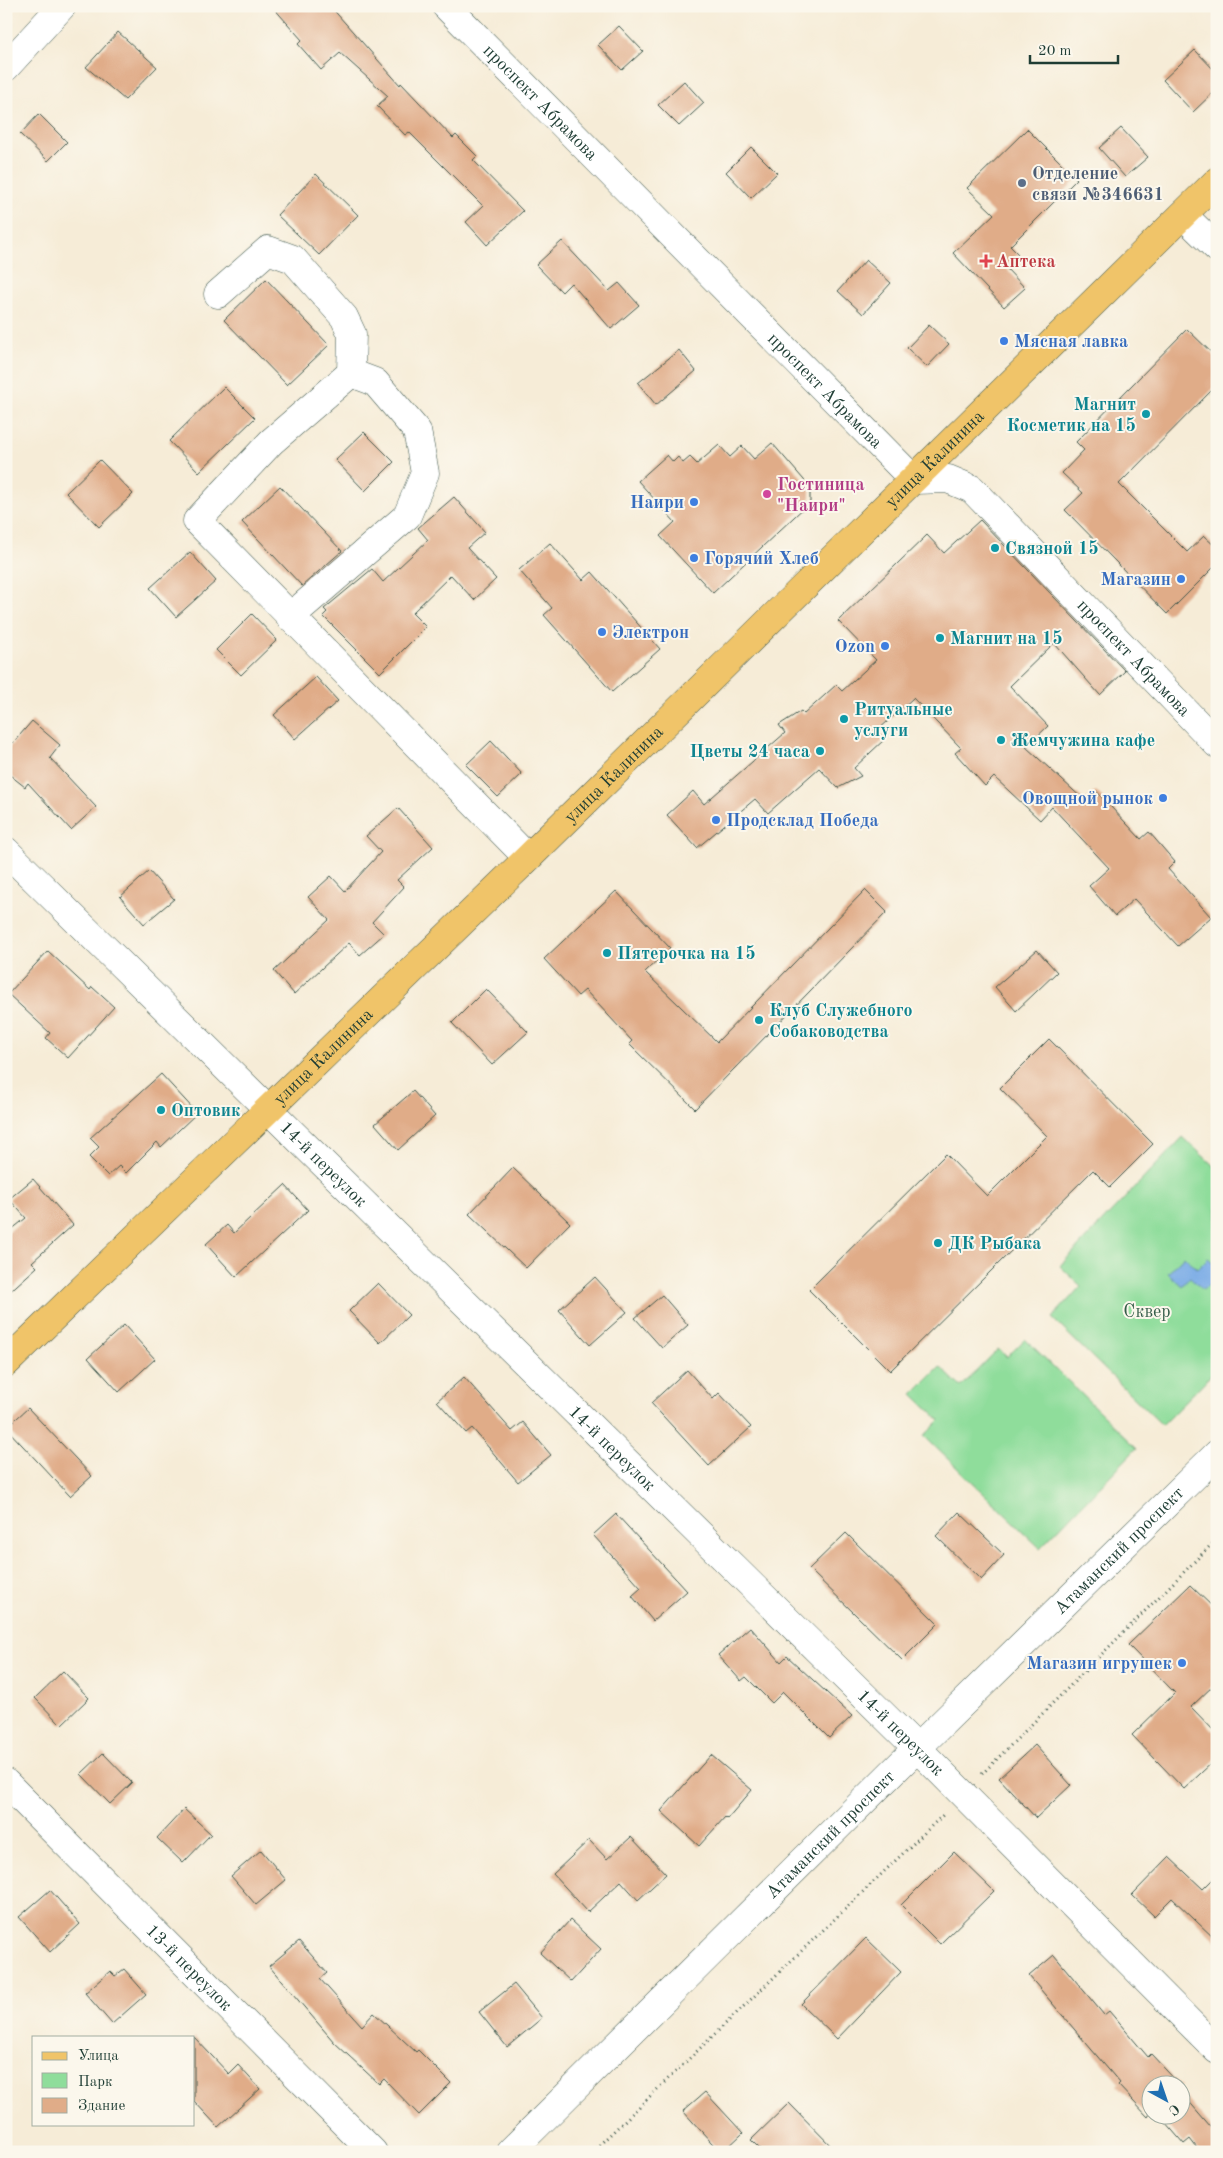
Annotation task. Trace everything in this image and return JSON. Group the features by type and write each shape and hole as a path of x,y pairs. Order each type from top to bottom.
{"main road":[{"name":"улица Калинина","path":"6,1363 528,858 1217,181"}],"street":[{"path":"10,56 62,6"},
{"name":"проспект Абрамова","path":"446,6 914,480 948,479 972,488 1217,744"},
{"path":"1183,215 1217,248"},
{"path":"218,294 268,250 293,259 344,316 352,334 351,372 271,442 197,521 528,858"},
{"path":"290,617 407,516 425,474 417,431 375,382 351,372"},
{"name":"14-й переулок","path":"6,851 962,1793 1217,2050"},
{"name":"Атаманский проспект","path":"510,2152 916,1748 1217,1454"},
{"name":"13-й переулок","path":"6,1783 373,2152"}],"path":[{"path":"592,2152 932,1827 962,1793 1217,1540"}],"green space":[{"name":"Сквер","path":"1183,1137 1217,1169 1217,1369 1162,1425 1052,1318 1081,1286 1060,1266"},
{"path":"1025,1339 1137,1448 1040,1548 924,1436 940,1420 913,1394 940,1367 961,1387 998,1349 1007,1357"}],"water":[{"path":"1184,1256 1197,1269 1208,1258 1217,1266 1217,1276 1203,1290 1190,1277 1182,1286 1168,1273"}],"building":[{"path":"272,6 330,6 400,85 401,83 453,138 456,135 477,156 473,160 523,211 487,245 466,222 483,206 409,132 405,135 377,106 388,96 340,53 321,70 298,44 302,40"},
{"path":"619,26 643,51 622,70 598,45"},
{"path":"118,32 157,67 125,100 86,67"},
{"path":"1195,50 1217,73 1217,89 1193,112 1163,80"},
{"path":"684,81 704,103 679,126 658,105"},
{"path":"39,114 67,142 48,161 20,134"},
{"path":"1121,128 1148,157 1125,177 1099,148"},
{"name":"Отделение связи №346631","path":"1027,129 1077,179 1010,246 1018,254 1005,267 1025,288 1004,307 953,253 994,214 967,188"},
{"path":"751,147 777,173 751,198 726,172"},
{"path":"316,174 358,215 319,255 277,215"},
{"path":"562,241 609,291 619,283 639,305 611,329 571,283 562,292 536,265"},
{"path":"866,260 891,283 863,314 838,291"},
{"path":"266,279 329,345 287,385 224,320"},
{"path":"929,325 949,344 927,367 907,348"},
{"path":"1187,329 1217,358 1217,385 1119,484 1187,552 1204,536 1217,548 1217,564 1167,614 1065,510 1083,493 1062,473 1084,450 1076,442"},
{"path":"679,350 696,371 656,405 638,383"},
{"path":"224,387 255,418 199,472 169,441"},
{"path":"364,432 394,462 365,491 335,460"},
{"path":"772,443 810,487 810,502 713,593 660,536 675,522 638,481 667,455 673,462 678,457 683,463 690,457 697,464 719,445 730,457 742,446 754,459"},
{"path":"100,460 133,494 99,527 66,493"},
{"path":"280,486 342,551 302,586 242,522"},
{"path":"454,497 485,532 467,548 496,579 474,600 451,575 412,613 426,627 380,673 323,616 327,612 324,609 372,569 383,582 428,540 418,528"},
{"path":"980,520 1125,671 1100,695 1054,643 1010,686 1048,726 1026,747 1085,801 1096,791 1141,839 1149,832 1175,862 1168,869 1211,917 1178,946 1134,899 1115,916 1089,886 1109,868 1052,807 1040,820 994,777 985,786 955,753 961,748 913,698 877,731 885,739 854,768 861,776 838,788 819,768 768,813 755,799 697,848 667,815 693,791 704,804 785,733 779,725 801,711 804,714 836,685 842,691 876,660 838,621 927,535 944,553"},
{"name":"Электрон","path":"550,543 583,580 592,572 660,649 612,692 544,615 552,608 519,570"},
{"path":"190,552 216,581 176,617 150,588"},
{"path":"252,614 277,640 241,675 216,650"},
{"path":"316,677 338,701 295,739 274,715"},
{"path":"32,721 60,745 50,758 96,807 71,830 28,783 25,787 6,772 6,751"},
{"path":"491,741 522,774 498,797 466,765"},
{"path":"398,808 433,847 397,880 404,887 372,922 384,934 360,955 349,943 294,994 274,971 329,920 308,897 331,876 345,891 381,852 366,836"},
{"path":"149,871 174,899 144,924 120,897"},
{"path":"865,890 887,912 695,1109 629,1044 632,1041 585,990 578,996 544,959 616,891 670,948 645,972 717,1042"},
{"path":"1037,950 1057,972 1016,1011 995,987"},
{"path":"48,951 90,990 92,987 114,1007 68,1058 46,1038 50,1033 8,994"},
{"path":"486,989 528,1032 492,1065 452,1023"},
{"name":"ДК Рыбака","path":"1049,1039 1153,1144 1110,1187 1093,1170 890,1371 809,1290 946,1154 987,1196 1047,1136 1000,1088"},
{"path":"161,1074 197,1113 161,1147 157,1142 126,1173 119,1166 108,1176 89,1157 99,1147 90,1138"},
{"path":"413,1091 435,1116 398,1150 375,1124"},
{"path":"513,1168 570,1223 526,1268 469,1214"},
{"path":"33,1179 73,1225 32,1262 37,1267 6,1295 6,1234 26,1218 9,1199"},
{"path":"285,1185 308,1210 236,1277 206,1244 227,1225 234,1233"},
{"path":"595,1277 627,1312 590,1345 559,1310"},
{"path":"378,1283 409,1315 380,1343 349,1311"},
{"path":"662,1295 688,1325 662,1348 635,1318"},
{"path":"124,1325 155,1359 119,1392 88,1358"},
{"path":"687,1370 713,1399 719,1393 751,1427 709,1466 651,1403"},
{"path":"464,1377 512,1431 523,1422 551,1455 518,1482 472,1428 466,1433 437,1401"},
{"path":"28,1408 92,1476 70,1496 6,1428"},
{"path":"959,1512 1004,1555 981,1580 936,1536"},
{"path":"616,1514 687,1591 653,1621 632,1596 641,1588 593,1535"},
{"path":"846,1533 938,1624 902,1660 809,1569"},
{"path":"1190,1585 1217,1611 1217,1682 1191,1707 1217,1734 1217,1758 1184,1789 1132,1735 1175,1693 1128,1645"},
{"path":"750,1627 781,1662 787,1656 852,1716 829,1738 783,1692 772,1703 746,1677 741,1681 718,1655"},
{"path":"63,1671 89,1698 61,1725 35,1698"},
{"path":"1035,1745 1071,1785 1036,1818 999,1778"},
{"path":"103,1753 132,1783 110,1804 81,1774"},
{"path":"711,1755 752,1790 727,1819 725,1817 699,1846 661,1811"},
{"path":"184,1809 211,1834 183,1863 157,1838"},
{"path":"631,1837 666,1874 638,1900 621,1881 588,1912 553,1874 589,1840 607,1859"},
{"path":"261,1850 286,1880 256,1905 231,1876"},
{"path":"954,1852 994,1891 940,1944 901,1905"},
{"path":"1169,1857 1203,1889 1217,1875 1217,1941 1172,1898 1154,1916 1132,1895"},
{"path":"50,1890 80,1924 50,1952 19,1917"},
{"path":"570,1920 601,1949 571,1982 540,1953"},
{"path":"866,1938 901,1972 837,2039 801,2004"},
{"path":"299,1941 327,1973 320,1979 362,2026 374,2013 416,2052 418,2050 451,2083 419,2115 384,2079 379,2084 334,2042 269,1966"},
{"path":"1054,1955 1104,2015 1109,2011 1148,2057 1151,2054 1172,2076 1140,2076 1140,2108 1118,2085 1120,2083 1029,1976"},
{"path":"124,1969 146,1994 112,2024 85,1993 110,1971 115,1976"},
{"path":"514,1984 542,2018 507,2047 479,2012"},
{"path":"195,2038 229,2074 238,2065 260,2089 218,2127 195,2102"},
{"path":"705,2092 743,2133 723,2152 720,2152 683,2111"},
{"path":"789,2103 837,2152 763,2152 751,2140"},
{"path":"1190,2103 1217,2134 1217,2152 1200,2152 1190,2139 1184,2144 1169,2126 1190,2126"}],"place":[{"name":"Отделение связи №346631","path":"1022,183"},
{"name":"Аптека","path":"986,261"},
{"name":"Мясная лавка","path":"1004,341"},
{"name":"Магнит Косметик на 15","path":"1146,414"},
{"name":"Гостиница \"Наири\"","path":"767,494"},
{"name":"Наири","path":"694,502"},
{"name":"Связной 15","path":"995,548"},
{"name":"Горячий Хлеб","path":"694,558"},
{"name":"Магазин","path":"1181,579"},
{"name":"Электрон","path":"602,632"},
{"name":"Магнит на 15","path":"940,638"},
{"name":"Ozon","path":"885,646"},
{"name":"Ритуальные услуги","path":"844,719"},
{"name":"Жемчужина кафе","path":"1001,740"},
{"name":"Цветы 24 часа","path":"820,751"},
{"name":"Овощной рынок","path":"1163,798"},
{"name":"Продсклад Победа","path":"716,820"},
{"name":"Пятерочка на 15","path":"607,953"},
{"name":"Клуб Служебного Собаководства","path":"759,1020"},
{"name":"Оптовик","path":"161,1110"},
{"name":"ДК Рыбака","path":"938,1243"},
{"name":"Магазин игрушек","path":"1182,1663"}]}
